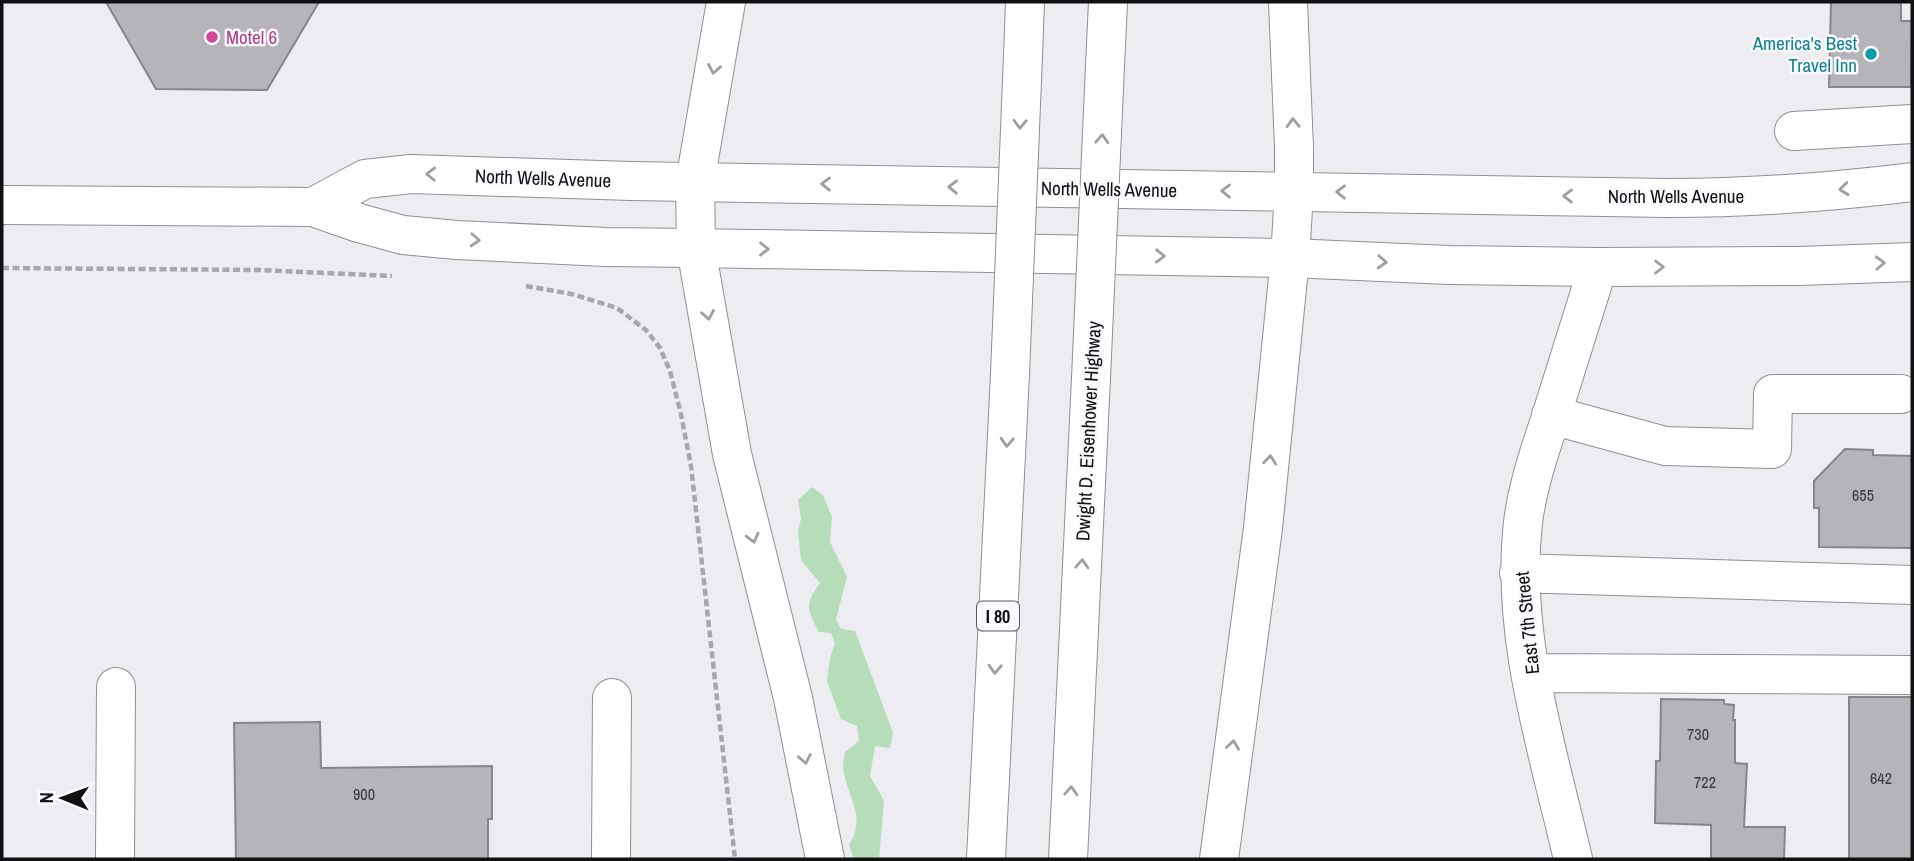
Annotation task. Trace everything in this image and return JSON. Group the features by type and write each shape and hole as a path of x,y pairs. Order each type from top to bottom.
{"main road":[{"path":"726,2 695,182 696,248 732,454 793,698 825,859"},
{"name":"I 80","path":"986,859 1025,2"},
{"name":"Dwight D. Eisenhower Highway","path":"1068,859 1108,2"},
{"path":"1219,859 1263,528 1290,258 1294,148 1288,2"},
{"path":"1794,131 1912,124"},
{"name":"North Wells Avenue","path":"313,206 365,179 411,174 695,182 1693,198 1810,192 1912,182"},
{"name":"North Wells Avenue","path":"2,205 313,206 359,223 403,234 457,240 607,247 1290,258 1449,265 1598,267 1799,266 1912,262"},
{"name":"East 7th Street","path":"1573,859 1536,702 1524,632 1519,573 1523,520 1536,462 1598,267"},
{"path":"1551,415 1665,446 1772,449 1773,394 1901,394"},
{"path":"1519,573 1912,585"},
{"path":"1531,673 1912,675"},
{"path":"115,859 116,687"},
{"path":"611,859 612,698"}],"path":[{"path":"2,268 259,270 404,276"},
{"path":"526,285 572,294 617,308 646,330 660,348 670,371 691,466 735,859"}],"green space":[{"path":"812,487 823,495 832,517 830,542 847,577 836,619 841,629 855,631 893,733 890,748 875,746 870,776 884,801 879,859 854,859 849,845 854,835 856,818 843,763 845,752 859,741 857,726 841,719 827,681 835,643 831,633 819,632 809,607 811,597 820,583 801,560 798,500"}],"building":[{"name":"Motel 6","path":"106,2 319,2 267,90 156,89"},
{"name":"America's Best Travel Inn","path":"1831,2 1901,2 1901,21 1912,21 1911,87 1829,87"},
{"path":"1845,449 1873,450 1873,455 1912,456 1912,548 1819,547 1819,508 1814,508 1814,481"},
{"path":"1849,697 1912,697 1912,859 1849,859"},
{"path":"1661,699 1724,700 1724,704 1734,705 1735,763 1747,764 1744,827 1785,827 1784,859 1711,859 1711,825 1655,823"},
{"path":"320,722 321,768 492,766 492,819 488,819 488,859 236,859 234,723"}],"place":[{"name":"Motel 6","path":"212,37"},
{"name":"America's Best Travel Inn","path":"1871,54"}]}
